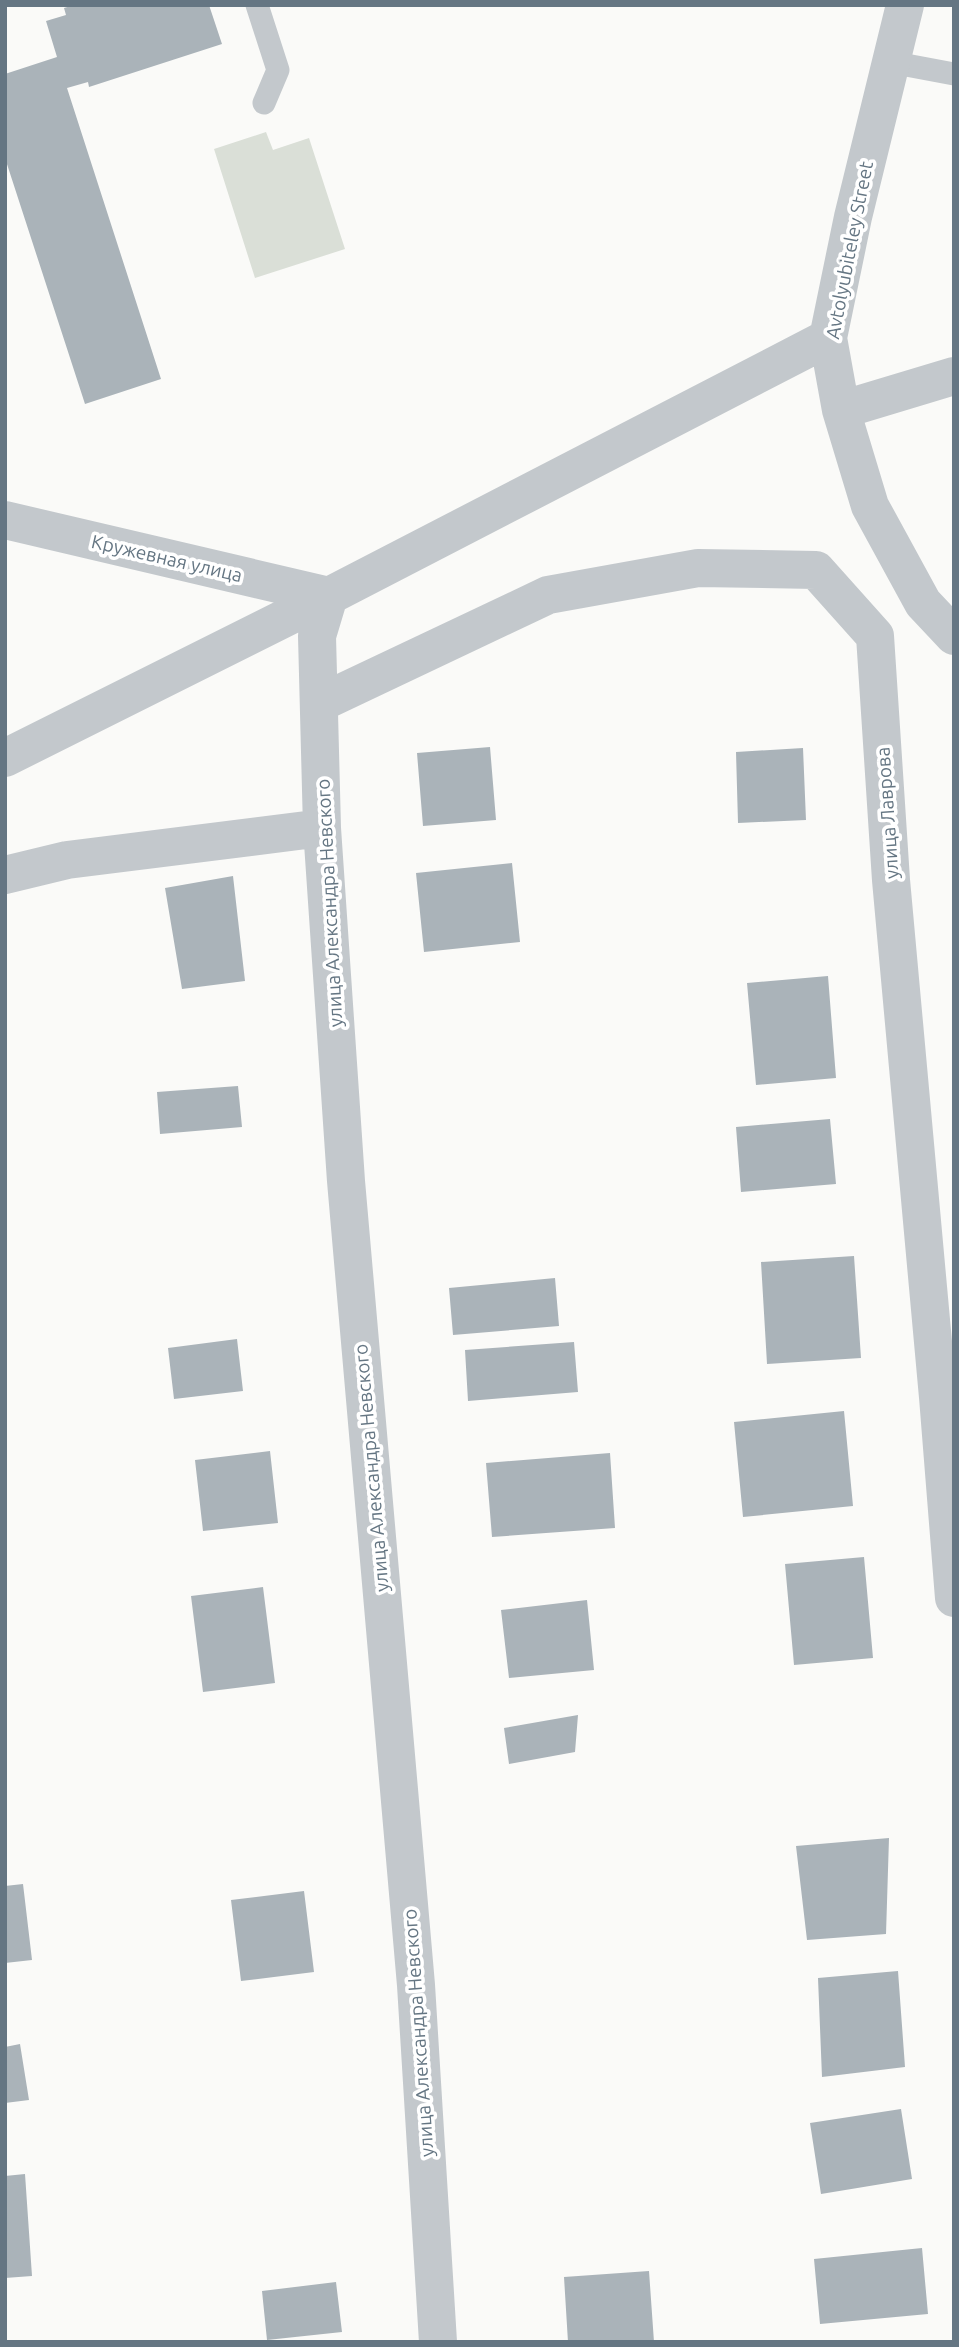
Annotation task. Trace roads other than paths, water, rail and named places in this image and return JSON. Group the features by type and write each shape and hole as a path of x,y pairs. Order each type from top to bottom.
{"street":[{"name":"Avtolyubiteley Street","path":"905,5 853,217 828,338 841,410 870,506 923,603 954,636"},
{"path":"5,758 329,596 828,338"},
{"path":"841,410 954,376"},
{"name":"Кружевная улица","path":"5,520 329,596"},
{"name":"улица Лаврова","path":"320,703 548,595 698,568 816,570 875,636 891,880 954,1598"},
{"name":"улица Александра Невского","path":"329,596 317,636 322,828 346,1181 416,1985 438,2342"},
{"path":"5,875 67,860 322,828"}],"lane":[{"path":"257,5 278,70 264,103"},
{"path":"890,62 954,74"}]}
